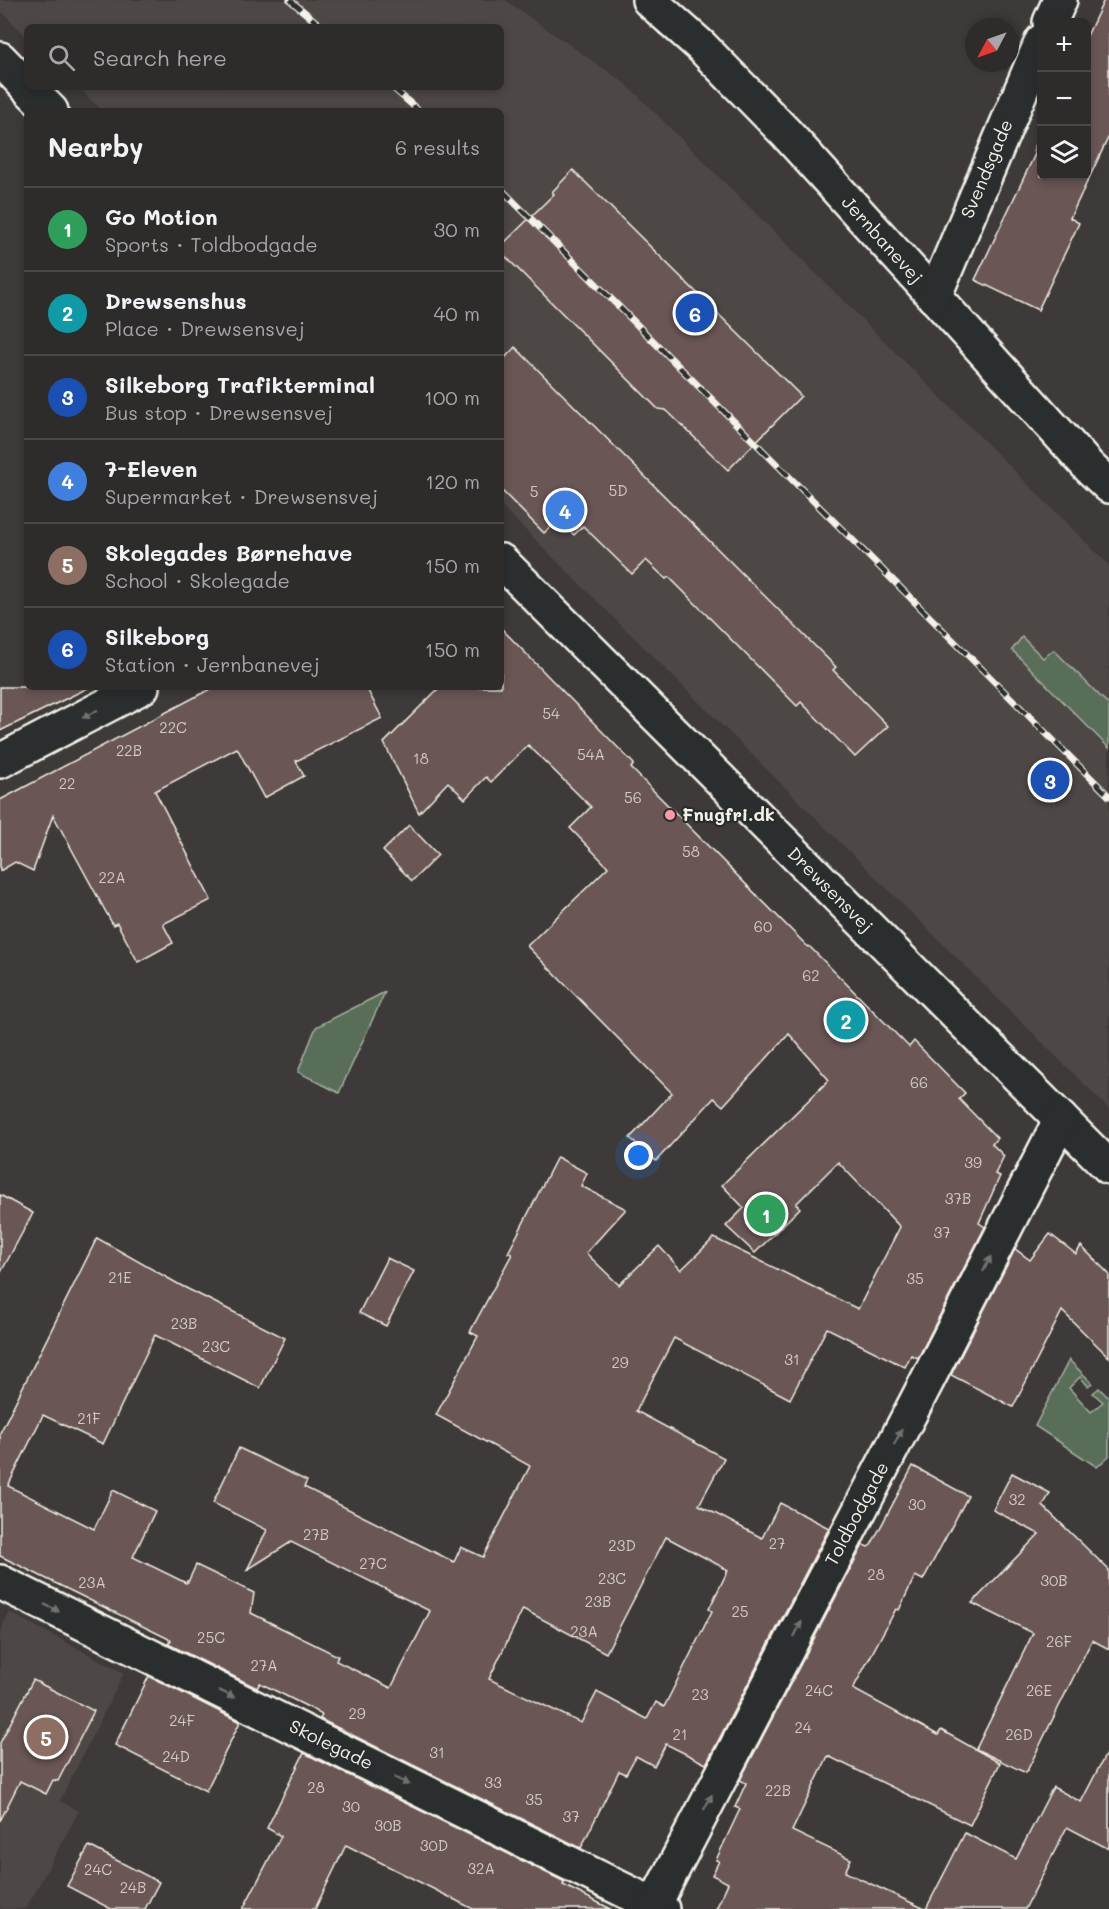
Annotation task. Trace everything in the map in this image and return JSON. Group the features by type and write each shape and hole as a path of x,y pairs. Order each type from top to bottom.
{"street":[{"name":"Jernbanevej","path":"649,0 701,46 786,133 1089,467 1109,486"},
{"path":"1052,18 1060,0"},
{"name":"Svendsgade","path":"934,297 1037,51"},
{"path":"0,59 24,84"},
{"path":"30,90 48,108"},
{"name":"Drewsensvej","path":"504,564 1109,1167"},
{"path":"0,761 136,690"},
{"name":"Toldbodgade","path":"656,1908 1061,1119"},
{"name":"Skolegade","path":"0,1582 656,1908"}],"shaded area":[{"path":"0,0 505,0 626,84 1109,565 1109,1109 504,509 504,108 99,108 81,90 504,90 504,24 24,24 24,34 0,10"},
{"path":"9,1612 124,1673 60,1801 79,1811 26,1909 0,1909 0,1632"}],"green space":[{"path":"1022,637 1043,658 1054,650 1109,705 1109,748 1012,650"},
{"path":"385,992 339,1093 298,1072 316,1027"},
{"path":"1069,1360 1092,1383 1088,1386 1080,1377 1069,1388 1091,1412 1103,1402 1093,1393 1099,1388 1109,1398 1109,1456 1097,1467 1035,1426"}],"building":[{"path":"1104,0 1109,0 1109,136 1091,174 1091,72 1091,27"},
{"path":"1037,142 1037,180 1088,180 1070,218 1079,223 1038,310 975,280 1036,152 1033,151"},
{"path":"573,170 801,396 728,470 666,410 658,409 504,255 504,243 554,194 552,192"},
{"path":"515,347 836,667 833,670 888,726 855,757 801,702 797,706 669,577 666,579 646,560 632,574 583,526 574,535 561,523 556,528 553,525 544,533 504,493 504,359"},
{"path":"504,631 634,764 631,768 808,947 909,1047 914,1041 965,1093 959,1099 997,1138 992,1144 1004,1156 995,1174 1000,1176 979,1223 985,1227 918,1358 911,1355 905,1367 827,1328 790,1399 674,1338 636,1411 724,1458 699,1505 762,1538 780,1503 829,1528 706,1764 666,1744 654,1766 636,1756 626,1774 619,1771 581,1848 320,1719 322,1715 312,1709 260,1683 257,1688 168,1644 171,1640 0,1556 0,1433 97,1238 180,1285 285,1338 260,1388 155,1335 103,1444 43,1415 8,1486 94,1529 113,1490 155,1511 133,1557 186,1583 196,1565 254,1593 251,1613 338,1656 336,1661 391,1688 430,1611 291,1542 247,1570 267,1530 213,1503 239,1448 307,1481 304,1487 454,1562 461,1547 483,1557 530,1466 436,1415 478,1336 470,1332 512,1254 508,1253 557,1157 587,1173 581,1186 626,1209 586,1253 619,1285 659,1246 681,1270 714,1238 858,1309 900,1227 838,1162 796,1204 800,1208 755,1253 726,1226 744,1208 722,1185 829,1080 789,1034 723,1106 714,1098 656,1161 630,1138 672,1093 527,946 608,867 570,828 591,807 528,745 491,782 486,777 465,799 448,782 419,813 384,743 437,690 504,690","holes":["666,1537 728,1570 709,1609 712,1611 664,1707 656,1702 647,1719 597,1692 581,1723 489,1679 523,1609 606,1653"]},
{"path":"0,687 24,687 24,690 84,690 0,731"},
{"path":"208,690 368,690 382,718 296,761 304,776 264,798 237,748 155,791 211,900 163,924 173,943 138,962 117,923 113,925 53,815 33,871 15,862 0,871 0,800"},
{"path":"409,825 438,855 412,881 383,851"},
{"path":"0,1195 33,1213 0,1274"},
{"path":"1050,1234 1076,1254 1081,1246 1109,1274 1109,1357 1062,1311 1013,1407 951,1375 1015,1249 1030,1260"},
{"path":"387,1258 414,1271 386,1326 359,1313"},
{"path":"913,1466 968,1496 923,1580 915,1576 899,1610 896,1609 853,1689 938,1735 941,1730 1000,1763 970,1825 828,1756 792,1831 851,1859 845,1872 925,1909 716,1909 728,1883 712,1875 719,1861 716,1860 740,1809 735,1807 746,1783 740,1780 863,1545 868,1547 871,1545"},
{"path":"1012,1473 1050,1493 1043,1506 1109,1570 1109,1649 1092,1640 1026,1773 976,1749 1033,1633 972,1603 1039,1534 993,1510"},
{"path":"149,1676 240,1722 206,1791 115,1745"},
{"path":"33,1680 94,1711 58,1781 53,1780 46,1794 20,1781 0,1821 0,1743"},
{"path":"1109,1748 1109,1849 1067,1827 1025,1909 926,1909 965,1833 1016,1859 1053,1787 1081,1802"},
{"path":"304,1753 565,1882 563,1885 611,1909 473,1909 346,1845 315,1909 243,1909 281,1836 267,1828"},
{"path":"89,1846 159,1882 145,1909 111,1909 67,1886"}],"railway":[{"path":"290,0 318,24"},
{"path":"395,90 416,108"},
{"path":"504,192 1109,796"}],"place":[{"name":"Silkeborg","path":"695,313"},
{"name":"7-Eleven","path":"565,510"},
{"name":"Silkeborg Trafikterminal","path":"1050,780"},
{"name":"Fnugfri.dk","path":"670,815"},
{"name":"Drewsenshus","path":"846,1020"},
{"name":"Go Motion","path":"766,1214"},
{"name":"Skolegades Børnehave","path":"46,1737"}]}
